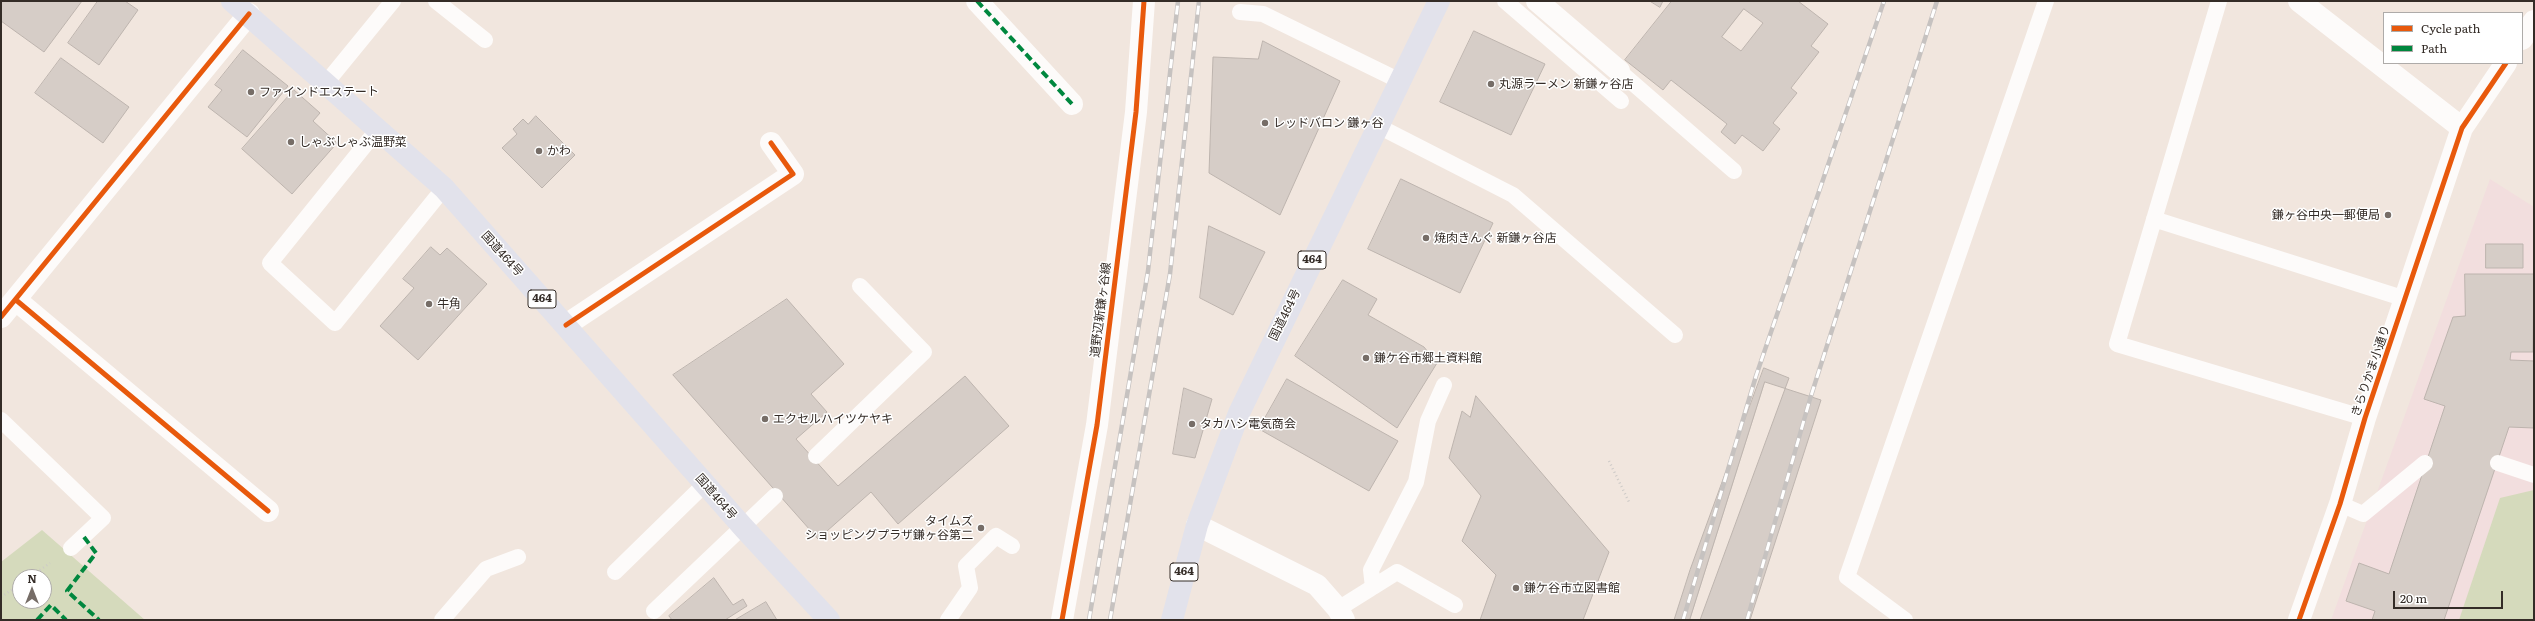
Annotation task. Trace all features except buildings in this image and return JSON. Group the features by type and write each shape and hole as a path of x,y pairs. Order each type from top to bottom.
{"highway":[{"name":"国道464号","path":"1175,619 1197,525 1217,468 1245,400 1439,1"},
{"name":"国道464号","path":"241,8 444,188 743,527 828,620"}],"street":[{"path":"977,1 1072,104"},
{"name":"道野辺新鎌ヶ谷線","path":"1062,620 1097,425 1136,112 1144,1"},
{"path":"1537,1 1619,72"},
{"path":"2299,1 2462,128"},
{"path":"1,317 16,300 241,8"},
{"path":"2523,38 2534,21"},
{"name":"きらりかま小通り","path":"2299,620 2340,504 2365,418 2462,128 2505,64"},
{"path":"566,325 793,174 771,143"},
{"path":"16,300 268,511"},
{"path":"1197,525 1317,584 1341,614"}],"lane":[{"path":"326,83 393,1"},
{"path":"436,1 485,40"},
{"path":"1505,1 1620,101"},
{"path":"1905,620 1848,577 2046,1"},
{"path":"2219,1 2117,344 2365,418"},
{"path":"1240,12 1262,14 1400,81"},
{"path":"1619,72 1734,171"},
{"path":"1378,126 1513,194 1675,335"},
{"path":"378,129 270,263 335,323 444,188"},
{"path":"2154,219 2406,299"},
{"path":"816,456 924,352 860,286"},
{"path":"1373,587 1371,570 1416,482 1428,421 1444,385"},
{"path":"1,420 103,518 71,548"},
{"path":"2340,504 2363,514 2425,463"},
{"path":"2498,463 2534,475"},
{"path":"615,572 705,484"},
{"path":"654,611 775,496"},
{"path":"948,620 970,588 966,566 996,536 1012,546"},
{"path":"442,620 486,569 518,557"},
{"path":"1341,614 1373,587 1397,572 1455,605"}],"path":[{"path":"1609,461 1630,502"},
{"path":"1,597 12,589"}],"shaded area":[{"path":"2490,179 2534,207 2534,620 2331,620"}],"green space":[{"path":"2534,490 2534,620 2459,620 2500,498"},
{"path":"42,530 145,620 1,620 1,562"}],"railway":[{"path":"1089,620 1148,271 1178,1"},
{"path":"1110,620 1170,274 1199,1"},
{"path":"1683,620 1756,376 1884,1"},
{"path":"1747,620 1810,399 1937,1"}],"marked path":[{"path":"977,1 1072,104"},
{"path":"84,537 96,553 67,591 99,620"},
{"path":"37,620 51,605 66,620"}],"cycle path":[{"path":"1062,620 1097,425 1136,112 1144,1"},
{"path":"1,317 249,14"},
{"path":"2299,620 2340,504 2365,418 2462,128 2505,64"},
{"path":"566,325 793,174 771,143"},
{"path":"16,300 268,511"}],"place":[{"name":"丸源ラーメン 新鎌ヶ谷店","path":"1491,84"},
{"name":"ファインドエステート","path":"251,92"},
{"name":"レッドバロン 鎌ヶ谷","path":"1265,123"},
{"name":"しゃぶしゃぶ温野菜","path":"291,142"},
{"name":"かわ","path":"539,151"},
{"name":"鎌ヶ谷中央一郵便局","path":"2388,215"},
{"name":"焼肉きんぐ 新鎌ヶ谷店","path":"1426,238"},
{"name":"牛角","path":"429,304"},
{"name":"鎌ケ谷市郷土資料館","path":"1366,358"},
{"name":"エクセルハイツケヤキ","path":"765,419"},
{"name":"タカハシ電気商会","path":"1192,424"},
{"name":"タイムズ ショッピングプラザ鎌ヶ谷第二","path":"981,528"},
{"name":"鎌ケ谷市立図書館","path":"1516,588"}]}
